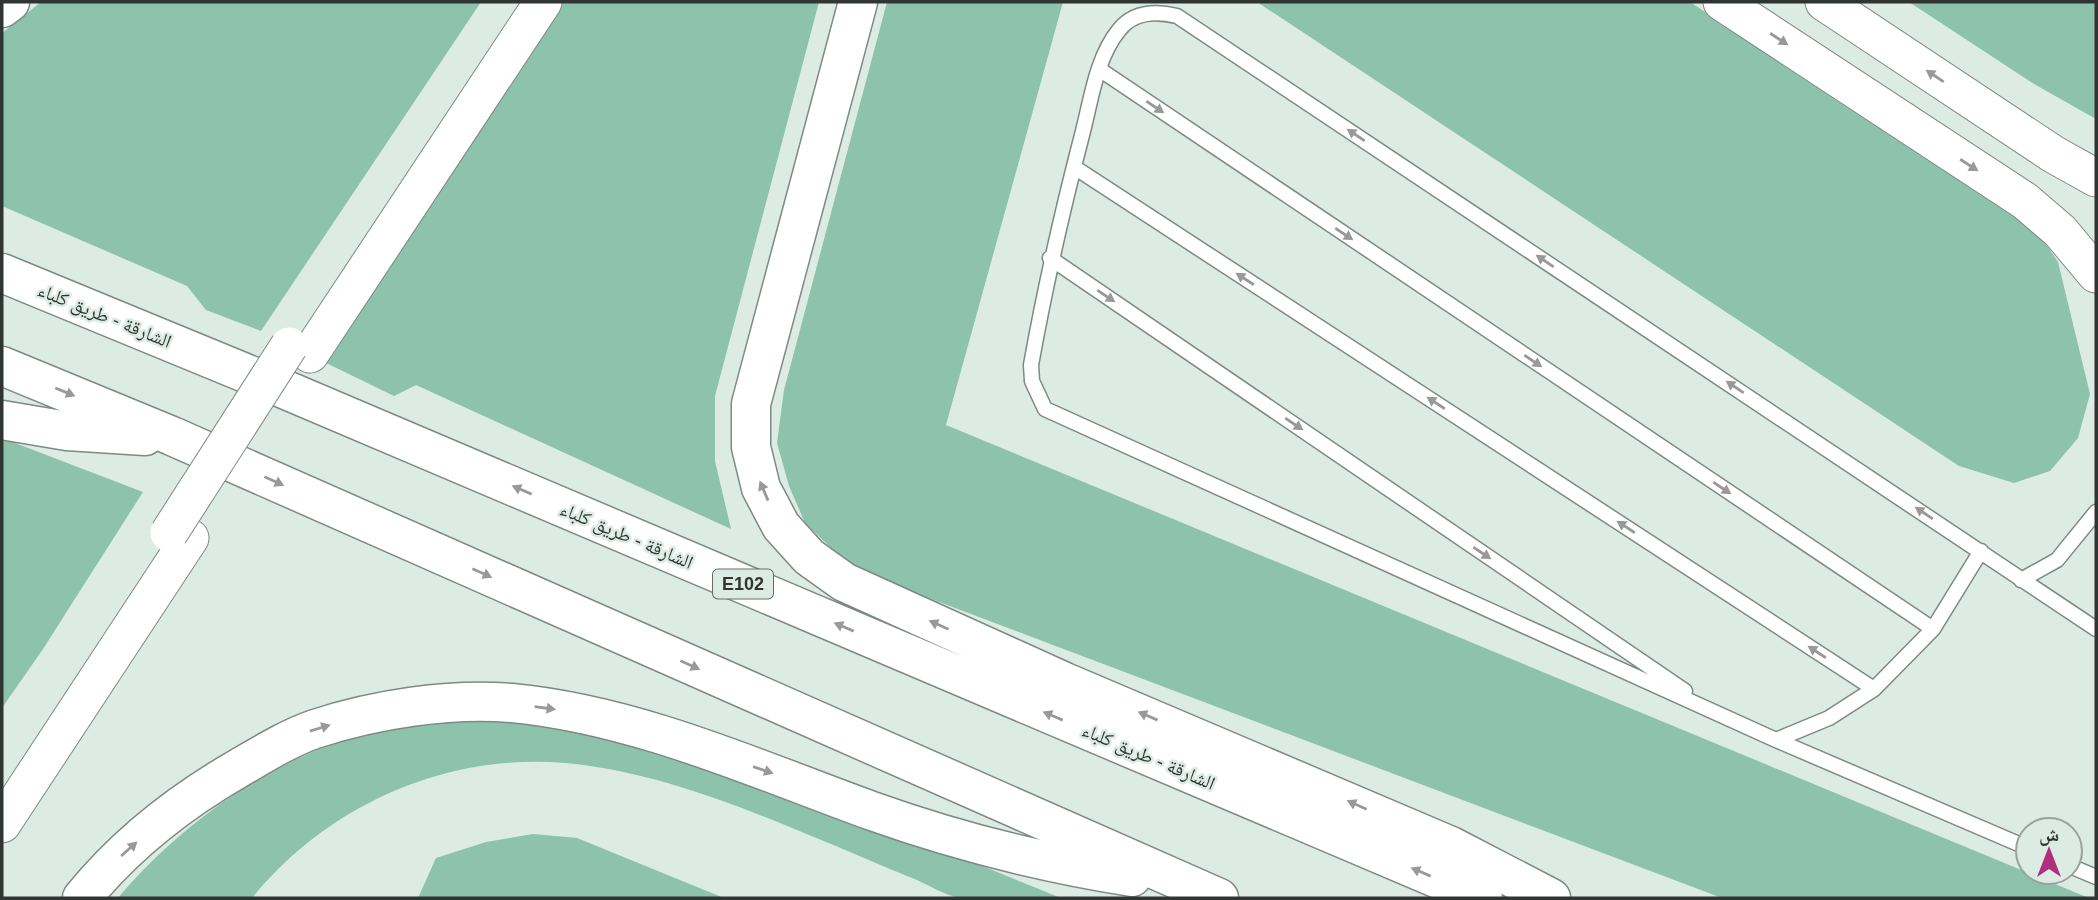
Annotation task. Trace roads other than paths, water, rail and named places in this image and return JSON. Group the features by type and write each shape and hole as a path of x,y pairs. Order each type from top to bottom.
{"highway":[{"path":"2,8 10,2"},
{"path":"858,2 751,404 751,447 761,488 782,526 810,557 845,582 1065,682 1451,846 1551,898"},
{"name":"الشارقة - طريق كلباء","path":"2,274 272,384 1483,898"},
{"path":"2,366 172,436 1204,892"},
{"path":"2,420 67,431 172,436"},
{"path":"82,898 103,872 145,834 190,799 271,750 314,730 361,717 460,703 511,703 569,711 722,756 873,811 974,842 1092,870 1204,892"}],"street":[{"path":"2,824 179,535 300,350 517,2"},
{"path":"300,350 543,2"},
{"path":"1722,2 2025,201 2060,231 2096,274"},
{"path":"1824,2 2053,154 2096,178"},
{"path":"2,785 179,535"}],"lane":[{"path":"2014,842 1776,740 1045,409 1034,388 1031,365 1050,258 1099,69 1118,30 1140,14 1157,12 1177,16 2096,629"},
{"path":"1099,69 1933,629"},
{"path":"1074,167 1874,689"},
{"path":"1050,258 1717,713"},
{"path":"2021,580 2057,560 2096,512"},
{"path":"1776,740 1829,718 1874,689 1933,629 1981,551"}]}
